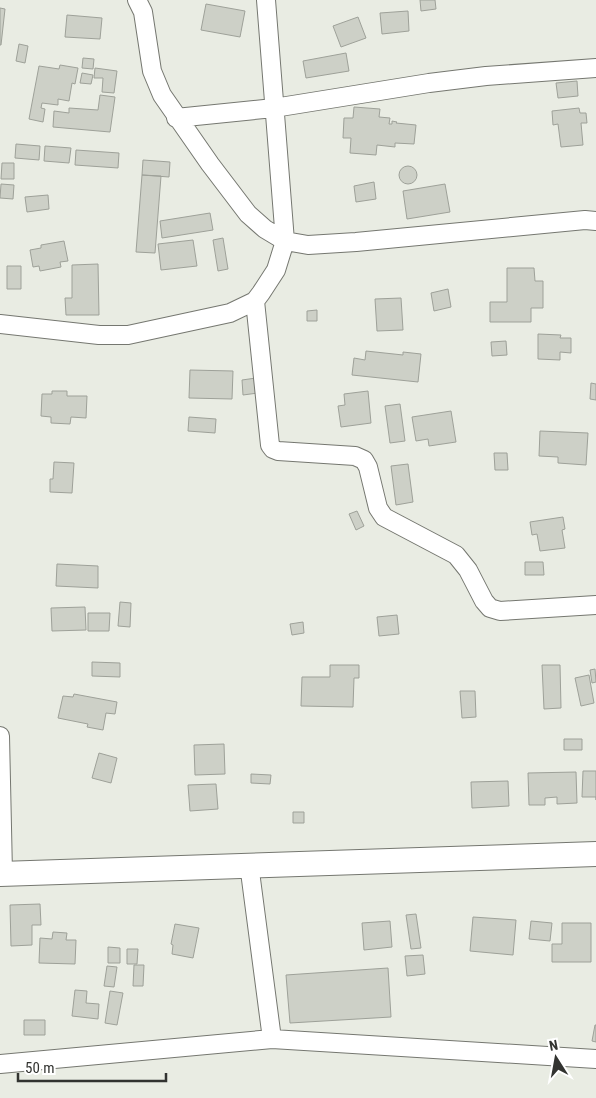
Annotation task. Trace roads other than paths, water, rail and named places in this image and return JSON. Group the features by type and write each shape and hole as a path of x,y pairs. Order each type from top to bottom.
{"street":[{"path":"137,0 143,12 152,70 162,96 176,118 248,214 265,229 285,241 308,245 356,242 585,220 596,221"},
{"path":"0,324 99,335 128,335 230,312 255,301 276,270 285,241 266,0"},
{"path":"176,118 274,108 468,78 596,68"},
{"path":"255,301 270,445 273,449 278,451 355,456 364,460 368,466 378,508 384,517 456,556 468,570 484,601 490,608 500,611 596,605"},
{"path":"0,736 2,873 596,854"},
{"path":"249,864 272,1039"},
{"path":"0,1064 272,1039 596,1059"}]}
